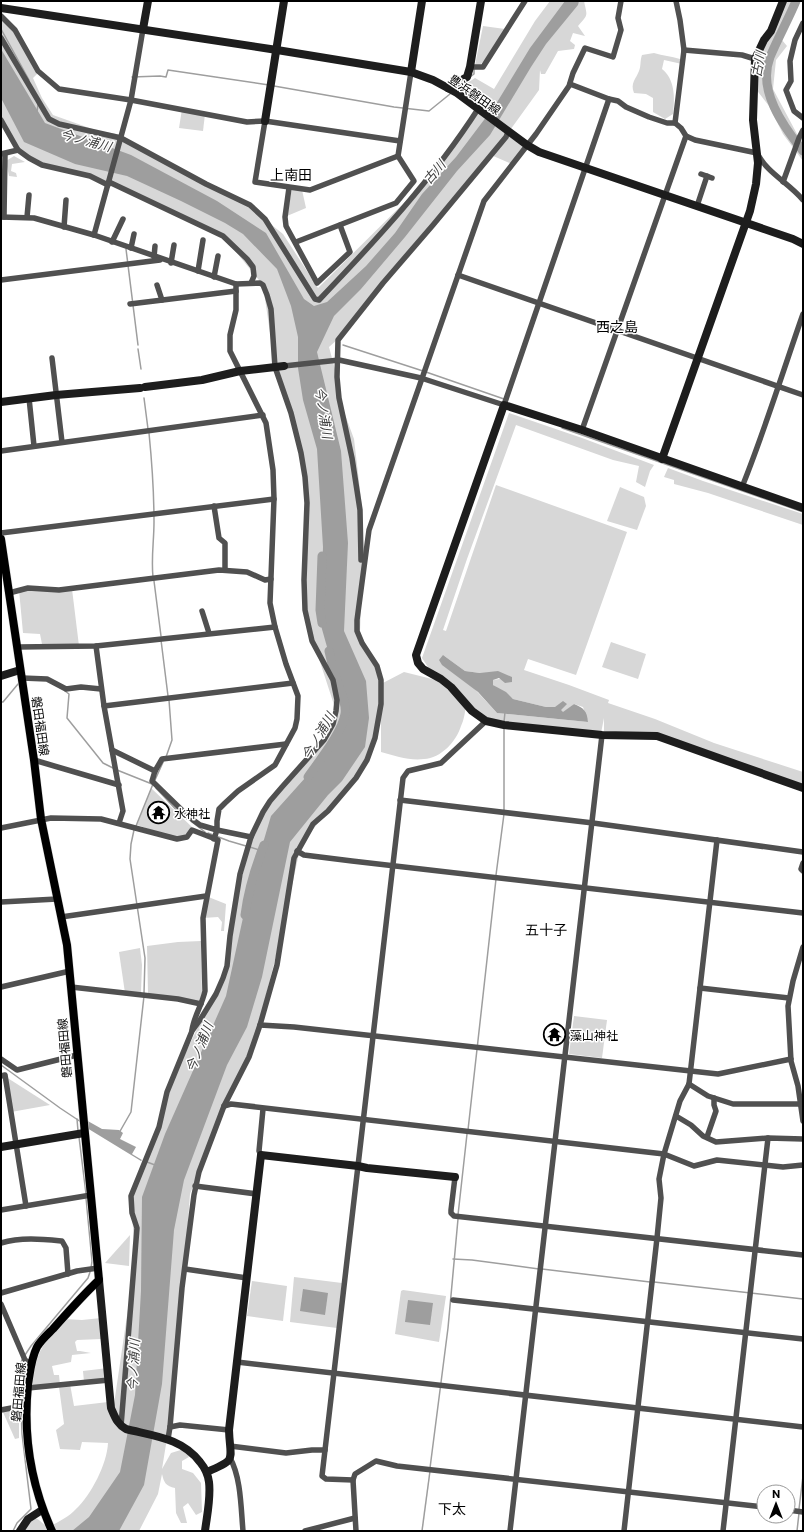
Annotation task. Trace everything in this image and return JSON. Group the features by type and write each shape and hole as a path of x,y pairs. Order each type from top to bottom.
{"main road":[{"name":"磐田福田線","path":"1,539 18,647 41,819 61,917 70,971 70,987 99,1280 80,1298 37,1346 31,1364 27,1405 28,1446 32,1471 42,1510 52,1531"}],"street":[{"path":"94,235 131,100 148,1"},
{"path":"284,1 255,182 310,190 398,156"},
{"path":"296,242 396,203 414,181 398,156 422,1"},
{"path":"452,90 467,77 481,1"},
{"path":"470,67 483,67 525,1"},
{"path":"168,1439 195,1186 224,1106 249,1057 260,1025 277,965 294,858 313,824 328,811 356,778 367,760 375,738 381,704 381,680 377,666 362,643 357,631 356,620 368,530 484,201 536,134 570,84 585,48 613,57 620,30 618,18 621,1"},
{"path":"675,123 684,50 676,1"},
{"path":"662,458 750,211 756,184 757,153 753,120 755,59 764,40 771,30 783,1"},
{"name":"豊浜磐田線","path":"6,6 143,30 411,72 433,80 452,90 508,132 539,152 793,239 803,244"},
{"path":"1,16 15,30 38,71 59,89 131,100 247,122 265,121 400,141"},
{"path":"803,23 795,40 790,61 791,81 786,90 794,111 803,118"},
{"path":"1,38 49,119 59,124 120,141 250,205 266,219 315,299 319,300 406,206 432,174 478,109"},
{"path":"684,50 742,55 755,59"},
{"path":"570,84 618,101 626,107 667,123 675,123 681,128 686,136 695,140 757,153 765,166 783,182 790,186 803,200"},
{"path":"609,99 416,655 418,663 423,669 441,679 451,687 472,711 486,721 504,725 602,735 657,736 803,788"},
{"path":"1,120 18,150 29,158 42,164 109,182 223,236 235,246 253,266 254,276 251,283"},
{"path":"783,182 798,138 803,130"},
{"path":"362,575 360,510 352,458 339,398 337,377 339,360 338,340 383,283 437,221 501,143 508,132"},
{"path":"582,430 686,136"},
{"path":"18,150 3,154 3,217 34,218 94,235 236,284 260,283 263,285 271,309 280,367 301,453 305,476 307,503 304,580 305,610 312,641 333,680 337,700 333,724 324,740 270,801 251,837 240,874 230,936 227,966 223,978 216,994 192,1031 167,1092 159,1127 131,1196 132,1213 137,1228 124,1428"},
{"path":"697,206 707,176"},
{"path":"290,188 285,217 286,226 317,283 350,252 340,225"},
{"path":"26,217 29,195"},
{"path":"64,226 66,200"},
{"path":"112,242 123,219"},
{"path":"131,248 134,234"},
{"path":"198,271 203,240"},
{"path":"171,262 174,245"},
{"path":"154,256 155,246"},
{"path":"214,276 218,256"},
{"path":"1,280 163,260"},
{"path":"458,274 803,395"},
{"path":"214,839 217,830 216,820 219,809 238,791 276,765 295,728 298,696 275,627 270,604 274,499 273,470 266,423 230,351 230,335 236,310 236,284"},
{"path":"157,285 162,300"},
{"path":"132,304 236,291"},
{"path":"742,486 758,447 777,386 803,314"},
{"path":"52,358 62,442"},
{"path":"1,402 56,395 143,388 202,380 240,371 339,360 421,378 582,430 803,508"},
{"path":"29,398 34,446"},
{"path":"1,451 263,415"},
{"path":"1,533 274,499"},
{"path":"214,506 219,538 225,543 225,570"},
{"path":"9,593 28,588 59,590 225,570 247,572 266,580 271,579"},
{"path":"202,611 209,633"},
{"path":"18,647 96,646 275,627"},
{"path":"96,646 101,689 123,810 119,823"},
{"path":"1,676 21,674 47,679 66,688 81,686 101,689"},
{"path":"104,706 293,683"},
{"path":"353,1480 326,1479 322,1476 403,778 408,771 440,763 486,721"},
{"path":"510,1531 566,1058 602,735"},
{"path":"251,837 200,825 189,817 154,783 155,771 165,759 286,744"},
{"path":"112,750 155,771"},
{"path":"34,760 118,785"},
{"path":"400,800 593,823 803,852"},
{"path":"1,828 51,818 101,819 177,839 187,837 192,830 218,840 206,896 203,918 204,991 201,1004 193,1022 192,1031"},
{"path":"624,1531 661,1198 659,1179 664,1154 680,1101 689,1084 717,840"},
{"path":"297,851 304,855 803,913"},
{"path":"803,863 801,869 803,871"},
{"path":"61,917 206,896"},
{"path":"1,902 57,899"},
{"path":"803,947 788,1006 791,1059 800,1086 800,1104 803,1121"},
{"path":"1,988 70,971"},
{"path":"70,987 178,999 201,1004"},
{"path":"700,988 789,998"},
{"path":"260,1025 294,1027 718,1074 791,1059"},
{"path":"1,1059 17,1070 77,1055"},
{"path":"1,1076 5,1075 26,1206"},
{"path":"689,1084 714,1098 733,1104 800,1104"},
{"path":"707,1137 716,1111 714,1098"},
{"path":"224,1106 231,1104 263,1109 664,1154 694,1166 717,1160 765,1166 784,1167 803,1165"},
{"path":"243,1531 238,1484 234,1465 230,1458 229,1430 261,1155 259,1151 263,1109"},
{"path":"676,1116 716,1142 768,1138 803,1139"},
{"path":"1,1147 84,1125"},
{"path":"723,1531 768,1138"},
{"path":"261,1155 455,1177 451,1210 451,1213 454,1216 803,1255"},
{"path":"195,1186 256,1194"},
{"path":"1,1210 91,1195"},
{"path":"1,1243 14,1239 25,1238 62,1241 66,1248 68,1274"},
{"path":"1,1293 68,1274 98,1268"},
{"path":"185,1269 247,1278"},
{"path":"99,1280 112,1408 116,1420 124,1428 168,1439 184,1446 192,1452 207,1472 209,1480 209,1499 205,1531"},
{"path":"453,1300 803,1339"},
{"path":"1,1304 25,1360 31,1364"},
{"path":"1,1324 9,1323"},
{"path":"237,1362 803,1427"},
{"path":"28,1388 109,1380"},
{"path":"1,1410 27,1405"},
{"path":"170,1427 180,1425 229,1430"},
{"path":"230,1446 286,1453 325,1450"},
{"path":"207,1472 227,1463 230,1458"},
{"path":"356,1531 353,1480 355,1474 376,1461 398,1466 756,1506"},
{"path":"20,1531 28,1519 42,1510"},
{"path":"305,1531 355,1518"}],"shaded area":[{"path":"550,1 584,1 586,17 578,26 585,36 573,33 570,41 575,45 574,49 558,51 545,74 541,74 540,70 539,90 508,133 526,147 512,164 491,155 338,339 329,347 337,377 339,398 354,439 362,507 360,632 378,671 381,684 404,672 436,680 464,703 452,688 428,667 422,658 509,413 582,438 654,465 650,471 645,487 636,482 639,466 613,460 516,425 467,559 443,630 446,631 496,485 627,532 576,675 528,659 524,670 609,700 608,703 655,719 714,743 803,772 803,785 657,733 604,731 604,718 601,733 512,724 488,718 466,705 464,719 459,732 447,748 436,756 430,758 402,758 381,752 381,704 375,738 358,774 301,844 282,932 260,1019 245,1064 222,1111 190,1194 173,1401 162,1469 171,1453 184,1449 189,1457 182,1461 182,1469 193,1473 201,1483 202,1512 196,1515 188,1503 183,1507 187,1523 181,1523 176,1513 175,1488 166,1484 162,1474 158,1494 139,1531 23,1531 32,1516 48,1528 73,1512 82,1503 92,1488 105,1460 108,1443 82,1442 80,1450 60,1449 56,1430 64,1424 59,1387 70,1384 74,1406 108,1402 113,1411 135,1261 131,1196 154,1140 168,1089 226,969 234,910 253,832 282,787 324,740 336,711 308,625 304,584 305,482 293,422 275,367 263,285 223,236 123,189 88,176 53,169 18,150 1,118 1,18 9,24 39,72 33,78 42,98 53,115 95,130 122,135 121,138 247,205 283,234 318,288 429,178 489,95 480,106 458,89 475,78 494,89 535,21","holes":["443,655 465,671 512,677 493,680 493,685 513,699 546,707 555,707 563,713 574,704 583,707 588,722 497,713"]},
{"path":"784,1 797,1 782,40 787,46 776,60 773,89 797,134 803,141 803,161 783,134 769,106 755,88 755,74 762,49"},
{"path":"483,26 505,29 491,53 480,65 475,65"},
{"path":"654,53 680,59 682,64 664,60 662,69 672,83 674,102 673,114 665,119 653,112 653,98 646,94 634,93 633,90 633,84 640,69 642,55"},
{"path":"182,109 205,114 203,131 179,128"},
{"path":"14,156 25,162 12,164 11,171 16,173 17,177 9,176 6,161"},
{"path":"292,188 302,190 306,208 287,216"},
{"path":"668,468 803,514 803,525 708,493 674,484 674,480 664,477"},
{"path":"620,487 644,497 646,506 637,530 607,521"},
{"path":"72,589 79,646 42,644 40,634 23,633 19,590"},
{"path":"611,642 646,654 638,679 602,667"},
{"path":"151,788 192,827 186,834 176,837 137,825"},
{"path":"206,896 226,904 224,931 221,931 222,922 218,917 203,918"},
{"path":"201,941 202,996 198,1002 148,994 147,946"},
{"path":"140,948 142,965 141,992 125,993 119,952"},
{"path":"574,1016 607,1020 602,1058 569,1054"},
{"path":"6,1077 50,1105 11,1112"},
{"path":"130,1235 129,1266 105,1263"},
{"path":"294,1277 342,1283 337,1328 290,1322"},
{"path":"252,1281 287,1286 283,1321 247,1316"},
{"path":"403,1290 446,1296 439,1342 395,1334 401,1291"},
{"path":"101,1318 101,1339 77,1340 75,1342 77,1351 91,1353 72,1355 71,1362 52,1366 54,1375 59,1375 60,1385 33,1386 33,1375 41,1349 64,1319 82,1320"},
{"path":"108,1368 108,1380 84,1382 83,1371"},
{"path":"19,1407 19,1438 15,1439 2,1410"}],"water":[{"path":"565,1 579,1 578,5 546,44 490,135 457,171 405,237 361,289 334,316 317,352 341,451 348,543 344,631 366,681 369,718 365,747 342,781 328,795 290,842 262,977 247,1027 227,1065 184,1180 174,1230 162,1384 144,1485 119,1531 72,1531 89,1517 120,1472 135,1395 141,1291 142,1197 165,1134 226,996 249,890 271,816 314,768 329,747 346,713 344,701 336,679 320,622 323,547 317,449 303,400 298,368 298,337 291,306 277,269 243,234 225,223 127,176 75,164 24,142 1,98 1,49 45,123 131,155 217,201 266,233 304,299 314,306 327,302 366,266 395,233 422,194 456,157 496,104 530,48"},
{"path":"443,655 465,671 480,673 498,671 512,677 512,682 505,683 499,678 493,680 493,685 506,692 513,699 546,707 555,707 563,701 567,704 561,710 563,712 574,704 584,710 587,715 588,722 497,713 478,692 442,665 439,660"},
{"path":"86,1120 102,1129 119,1130 123,1133 120,1139 136,1147 132,1154 142,1160 141,1161 87,1128"},
{"path":"303,1289 328,1293 325,1315 300,1311"},
{"path":"408,1300 433,1303 430,1325 405,1322"}],"waterway":[{"name":"古川","path":"796,1 770,57 767,69 767,82 769,95 780,119 803,151"},
{"path":"1,29 29,80"},
{"path":"470,77 474,74 474,69"},
{"path":"132,77 166,77 168,70 269,85"},
{"path":"274,86 394,107 429,111 450,94"},
{"path":"37,112 38,104"},
{"path":"126,249 138,345"},
{"path":"343,345 423,371"},
{"path":"138,349 141,369"},
{"path":"426,372 504,399"},
{"path":"144,398 148,429"},
{"path":"562,428 803,512"},
{"path":"149,433 154,500 153,577"},
{"name":"今ノ浦川","path":"322,556 320,610 322,623"},
{"path":"154,581 161,636"},
{"path":"161,640 168,696"},
{"name":"今ノ浦川","path":"308,777 340,730 345,714 344,700 334,672 329,651"},
{"path":"1,702 3,702 18,684"},
{"path":"65,691 69,694 67,718 103,763 113,768"},
{"path":"166,757 172,740 169,700"},
{"path":"504,722 505,712"},
{"path":"504,728 504,810"},
{"path":"155,780 164,760"},
{"path":"117,770 152,784"},
{"path":"136,826 153,784"},
{"path":"156,788 180,814 187,819"},
{"path":"496,875 504,814"},
{"path":"192,822 205,832"},
{"path":"134,830 130,859 145,958 144,993"},
{"path":"208,833 246,846"},
{"name":"今ノ浦川","path":"245,915 252,880 264,845"},
{"path":"250,847 262,851"},
{"path":"468,1130 496,879"},
{"path":"119,1133 131,1112 144,996"},
{"path":"1,1065 81,1122"},
{"path":"77,1119 78,1131"},
{"path":"458,1215 467,1134"},
{"path":"79,1137 86,1194"},
{"path":"147,1162 155,1165"},
{"path":"86,1198 92,1261 91,1268"},
{"path":"430,1468 448,1328 458,1219"},
{"path":"453,1259 472,1260 539,1269"},
{"path":"542,1269 650,1282"},
{"path":"25,1355 88,1278 90,1272"},
{"path":"654,1282 803,1299"},
{"path":"21,1404 20,1367 23,1358"},
{"path":"13,1531 17,1523 31,1509 22,1434 21,1407"},
{"path":"422,1531 430,1471"},
{"path":"799,1509 803,1476"},
{"path":"797,1531 799,1513"}],"place":[{"name":"水神社","path":"159,813"},
{"name":"藻山神社","path":"555,1035"}],"district":[{"name":"上南田","path":"291,174"},
{"name":"西之島","path":"617,326"},
{"name":"五十子","path":"546,929"},
{"name":"下太","path":"452,1508"}]}
